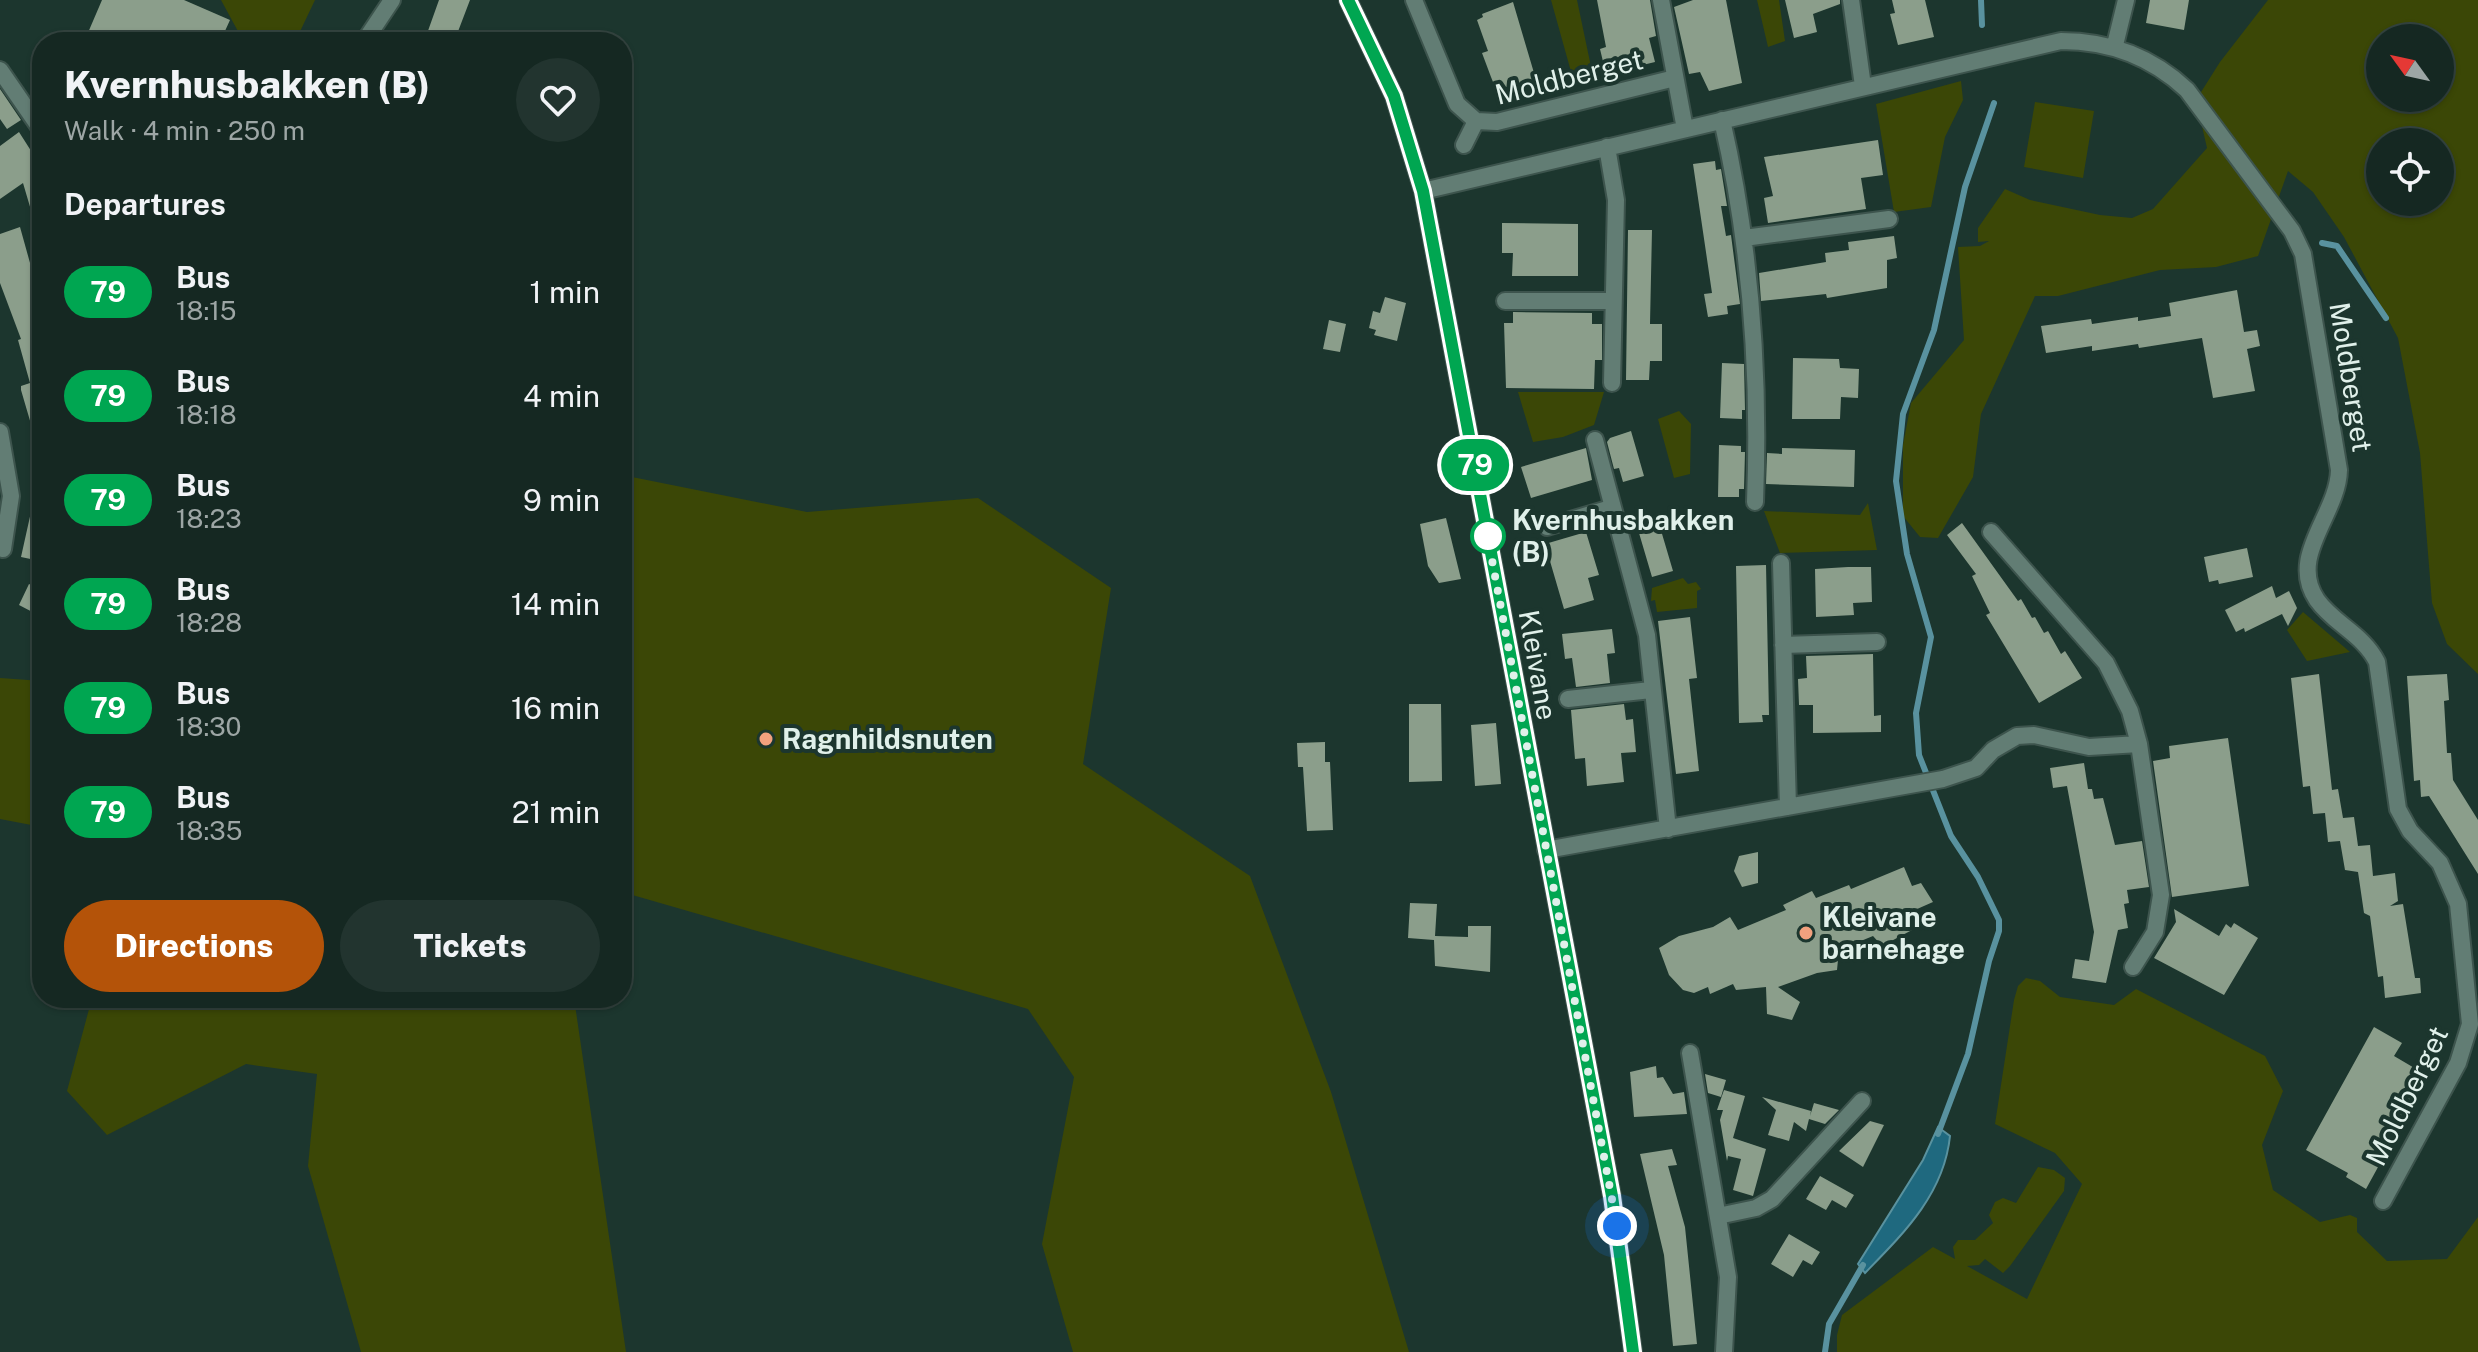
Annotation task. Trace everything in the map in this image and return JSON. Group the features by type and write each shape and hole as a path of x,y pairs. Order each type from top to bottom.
{"street":[{"path":"371,32 392,0"},
{"name":"Kleivane","path":"1348,0 1389,85 1423,191 1615,1211 1633,1352"},
{"name":"Moldberget","path":"1414,0 1457,104 1476,121 1497,122 1675,78"},
{"name":"Moldberget","path":"1661,0 1685,129"},
{"path":"1851,0 1863,86"},
{"path":"2115,45 2126,0"},
{"name":"Moldberget","path":"1423,191 2061,41 2115,45 2161,69 2187,90 2292,231 2303,254 2339,470 2336,493 2308,558 2309,580 2317,600 2368,645 2377,662 2398,809 2410,831 2440,863 2458,904 2469,1034 2458,1063 2383,1201"},
{"path":"0,70 32,116"},
{"path":"1722,120 1744,238 1756,348 1755,502"},
{"name":"Moldberget","path":"1464,145 1476,121"},
{"path":"1607,147 1616,200 1612,383"},
{"path":"1744,238 1889,219"},
{"path":"1505,301 1612,301"},
{"path":"0,432 11,496 3,549"},
{"path":"1595,440 1611,508 1641,602 1668,829"},
{"path":"1547,527 1611,508"},
{"path":"1991,532 2106,663 2120,685 2139,744 2161,895 2155,932 2133,967"},
{"path":"1781,563 1788,807"},
{"path":"1783,645 1877,642"},
{"path":"1568,699 1651,690"},
{"path":"1546,850 1964,773 1976,768 2005,740 2017,736 2034,735 2089,747 2139,744"},
{"path":"1690,1053 1728,1277 1724,1352"},
{"path":"1718,1216 1756,1208 1772,1199 1862,1101"}],"green space":[{"path":"221,0 315,0 300,32 238,32"},
{"path":"1551,0 1577,0 1594,81 1575,86"},
{"path":"1757,0 1779,0 1785,41 1768,47"},
{"path":"2268,0 2478,0 2478,674 2447,644 2432,603 2420,453 2398,338 2344,237 2313,192 2288,171 2258,256 2216,267 2160,270 2058,296 2035,296 1981,414 1973,477 1938,538 1920,537 1903,516 1903,445 1911,403 1964,340 1958,247 1980,246 1989,241 1978,242 1978,228 2005,189 2030,200 2100,215 2132,218 2153,209 2207,148 2196,100 2220,62"},
{"path":"1961,81 1963,100 1945,137 1931,207 1894,212 1876,104"},
{"path":"2035,102 2094,111 2083,178 2024,167"},
{"path":"1518,392 1604,392 1594,425 1563,437 1533,442"},
{"path":"1679,411 1691,424 1690,474 1674,478 1658,419"},
{"path":"632,477 807,512 978,498 1111,588 1083,764 1250,876 1331,1092 1409,1352 1073,1352 1042,1244 1074,1077 1028,1009 632,895"},
{"path":"1868,503 1877,550 1780,553 1764,511 1860,515"},
{"path":"1683,578 1688,584 1696,582 1701,589 1697,591 1697,608 1657,612 1655,600 1651,601 1652,588"},
{"path":"2303,612 2350,652 2307,661 2287,630"},
{"path":"0,678 32,680 32,825 0,819"},
{"path":"2026,978 2040,981 2060,997 2114,1005 2136,989 2265,1056 2283,1091 2262,1145 2273,1190 2320,1222 2350,1215 2357,1218 2357,1232 2387,1261 2447,1259 2478,1217 2478,1352 1837,1352 1842,1315 1933,1247 1955,1259 1953,1247 1958,1240 1975,1240 1993,1223 1989,1215 1995,1202 2003,1198 2016,1203 2038,1167 2054,1170 2065,1178 2064,1191 2003,1273 1985,1259 1979,1265 1967,1266 2027,1299 2082,1184 2055,1153 1995,1124 2014,1000 2018,986"},
{"path":"89,1008 575,1008 626,1352 361,1352 308,1166 317,1074 246,1064 107,1135 67,1091"}],"water":[{"path":"1938,1127 1950,1136 1940,1176 1931,1194 1894,1243 1865,1273 1858,1264 1923,1160"}],"building":[{"path":"102,0 184,0 230,20 225,32 88,32"},
{"path":"439,0 470,0 458,32 428,32"},
{"path":"1597,0 1650,0 1656,36 1649,38 1655,62 1606,74 1600,49 1606,47"},
{"path":"1693,0 1726,0 1742,83 1709,91 1700,72 1689,74 1674,7"},
{"path":"1785,0 1840,0 1840,4 1813,14 1817,32 1794,38"},
{"path":"1892,0 1925,0 1934,37 1898,45 1890,14 1895,13"},
{"path":"2150,0 2189,0 2184,30 2146,23"},
{"path":"1513,2 1537,83 1506,95 1504,89 1497,92 1491,77 1482,53 1488,51 1477,20 1483,17 1482,14"},
{"path":"0,89 21,120 7,129 0,119"},
{"path":"19,132 32,152 32,214 23,183 0,199 0,146"},
{"path":"1878,140 1883,175 1861,178 1866,209 1768,223 1764,198 1773,196 1764,157"},
{"path":"1715,161 1716,170 1721,169 1727,206 1721,206 1726,236 1731,235 1740,304 1727,306 1728,314 1708,317 1704,294 1712,293 1693,164"},
{"path":"1502,223 1578,224 1578,276 1512,276 1513,253 1502,253"},
{"path":"20,227 32,270 32,428 21,390 21,386 30,383 18,340 21,339 0,283 0,234"},
{"path":"1628,230 1652,230 1650,324 1662,324 1662,361 1650,361 1649,380 1626,380"},
{"path":"1894,236 1897,258 1887,260 1887,288 1827,298 1826,294 1761,301 1759,273 1826,262 1825,253 1849,250 1848,242"},
{"path":"2237,290 2244,332 2257,330 2260,346 2247,349 2255,391 2213,398 2202,338 2139,348 2138,344 2092,351 2092,346 2046,353 2041,326 2091,319 2092,324 2171,316 2169,303"},
{"path":"1385,297 1406,303 1397,341 1374,335 1376,330 1369,328 1373,311 1380,313"},
{"path":"1513,312 1592,313 1592,324 1602,324 1602,360 1595,360 1594,389 1506,388 1504,323 1513,323"},
{"path":"1329,320 1346,324 1340,352 1323,349"},
{"path":"1793,358 1839,359 1840,368 1859,369 1858,398 1841,397 1840,419 1792,419"},
{"path":"1722,363 1744,364 1745,410 1742,410 1742,419 1720,418"},
{"path":"1631,431 1644,476 1623,482 1619,468 1614,469 1607,442"},
{"path":"1719,445 1741,446 1741,452 1745,452 1744,489 1739,489 1739,497 1718,497"},
{"path":"1586,448 1592,480 1531,498 1521,467"},
{"path":"1782,448 1855,450 1854,487 1766,484 1767,453 1782,454"},
{"path":"32,508 32,559 21,557"},
{"path":"1446,518 1461,579 1439,583 1428,566 1420,524"},
{"path":"1962,523 2018,601 2021,599 2044,633 2048,631 2061,654 2065,651 2082,678 2039,703 1986,615 1990,613 1972,576 1976,574 1947,535"},
{"path":"1660,527 1673,571 1652,577 1639,533"},
{"path":"1586,532 1599,575 1588,578 1594,600 1564,609 1545,544"},
{"path":"2247,548 2253,577 2219,584 2218,580 2209,582 2204,557"},
{"path":"1766,565 1769,715 1762,715 1763,722 1739,723 1736,566"},
{"path":"1871,567 1872,602 1853,603 1854,615 1816,617 1815,569"},
{"path":"29,584 32,585 32,612 19,605"},
{"path":"2272,586 2276,598 2289,591 2297,608 2288,626 2282,614 2245,632 2244,628 2236,632 2225,610"},
{"path":"1690,617 1697,678 1689,679 1699,771 1676,774 1658,621"},
{"path":"1612,629 1615,653 1607,654 1610,683 1576,687 1572,658 1565,659 1562,634"},
{"path":"1873,654 1874,716 1881,715 1881,732 1813,733 1813,705 1799,705 1798,679 1807,678 1806,656"},
{"path":"2319,674 2332,790 2338,789 2343,818 2354,817 2358,846 2370,845 2373,876 2395,873 2398,901 2390,906 2403,904 2415,978 2420,978 2421,993 2385,998 2383,976 2378,977 2370,916 2364,913 2358,872 2345,870 2340,841 2328,842 2325,813 2313,814 2310,786 2303,787 2291,678"},
{"path":"2447,674 2449,700 2444,701 2447,753 2451,753 2453,780 2478,820 2478,874 2429,796 2421,797 2420,780 2414,781 2407,676"},
{"path":"1409,704 1441,704 1442,781 1409,782"},
{"path":"1624,704 1626,720 1633,719 1636,752 1621,753 1624,782 1587,786 1585,758 1575,759 1571,710"},
{"path":"1496,723 1501,784 1475,786 1471,725"},
{"path":"2228,738 2249,886 2172,897 2153,761 2170,758 2169,746"},
{"path":"1325,742 1325,762 1330,762 1333,830 1307,831 1303,767 1298,767 1297,743"},
{"path":"2084,763 2088,789 2092,789 2094,799 2103,798 2115,845 2142,841 2149,887 2127,890 2129,903 2124,904 2128,928 2118,930 2106,983 2072,978 2075,959 2089,961 2094,932 2067,786 2053,788 2050,768"},
{"path":"1758,852 1758,883 1742,887 1734,871 1739,856"},
{"path":"1904,867 1912,886 1921,883 1933,902 1908,913 1912,930 1882,946 1873,936 1839,950 1837,970 1817,973 1778,987 1800,1002 1792,1020 1767,1014 1766,987 1736,990 1733,984 1710,994 1708,987 1694,993 1683,990 1669,975 1659,948 1679,936 1713,927 1730,917 1738,930 1786,910 1783,905 1812,891 1816,898 1849,885 1851,889"},
{"path":"1410,903 1437,904 1435,936 1468,937 1468,926 1491,926 1490,972 1435,966 1434,940 1408,938"},
{"path":"2174,909 2219,936 2226,924 2231,928 2234,923 2258,938 2224,995 2154,958 2176,922"},
{"path":"2374,1027 2402,1043 2394,1056 2428,1076 2366,1189 2346,1177 2348,1173 2306,1150"},
{"path":"1656,1066 1657,1078 1663,1077 1673,1094 1684,1092 1687,1114 1634,1117 1630,1072"},
{"path":"1705,1074 1726,1080 1721,1097 1708,1093"},
{"path":"1724,1090 1745,1096 1733,1138 1766,1149 1753,1196 1733,1190 1741,1159 1728,1156 1727,1161 1720,1120 1723,1110 1717,1110"},
{"path":"1762,1097 1811,1111 1810,1116 1814,1103 1839,1110 1825,1124 1809,1119 1806,1131 1794,1122 1789,1141 1768,1135 1776,1110"},
{"path":"1870,1121 1884,1125 1863,1167 1839,1151"},
{"path":"1672,1149 1677,1165 1668,1166 1685,1227 1697,1344 1673,1346 1664,1255 1640,1154"},
{"path":"1820,1176 1854,1195 1846,1208 1832,1200 1826,1210 1806,1199"},
{"path":"1789,1234 1820,1252 1812,1265 1803,1260 1793,1277 1771,1264"}],"waterway":[{"path":"1981,0 1982,25"},
{"path":"1938,1134 1968,1054 1999,931 1999,920 1978,877 1951,836 1919,755 1916,713 1931,637 1907,554 1896,481 1903,414 1934,330 1965,187 1994,103"},
{"path":"2322,243 2337,246 2386,318"},
{"path":"1825,1352 1829,1324 1863,1265"}],"bus line":[{"name":"79","path":"1348,0 1380,61 1408,135 1433,238 1514,686 1612,1196 1633,1352"}],"place":[{"name":"Kvernhusbakken (B)","path":"1488,536"},
{"name":"Ragnhildsnuten","path":"766,739"},
{"name":"Kleivane barnehage","path":"1806,933"}],"route":[{"path":"1488,536 1486,528 1617,1226"}]}
